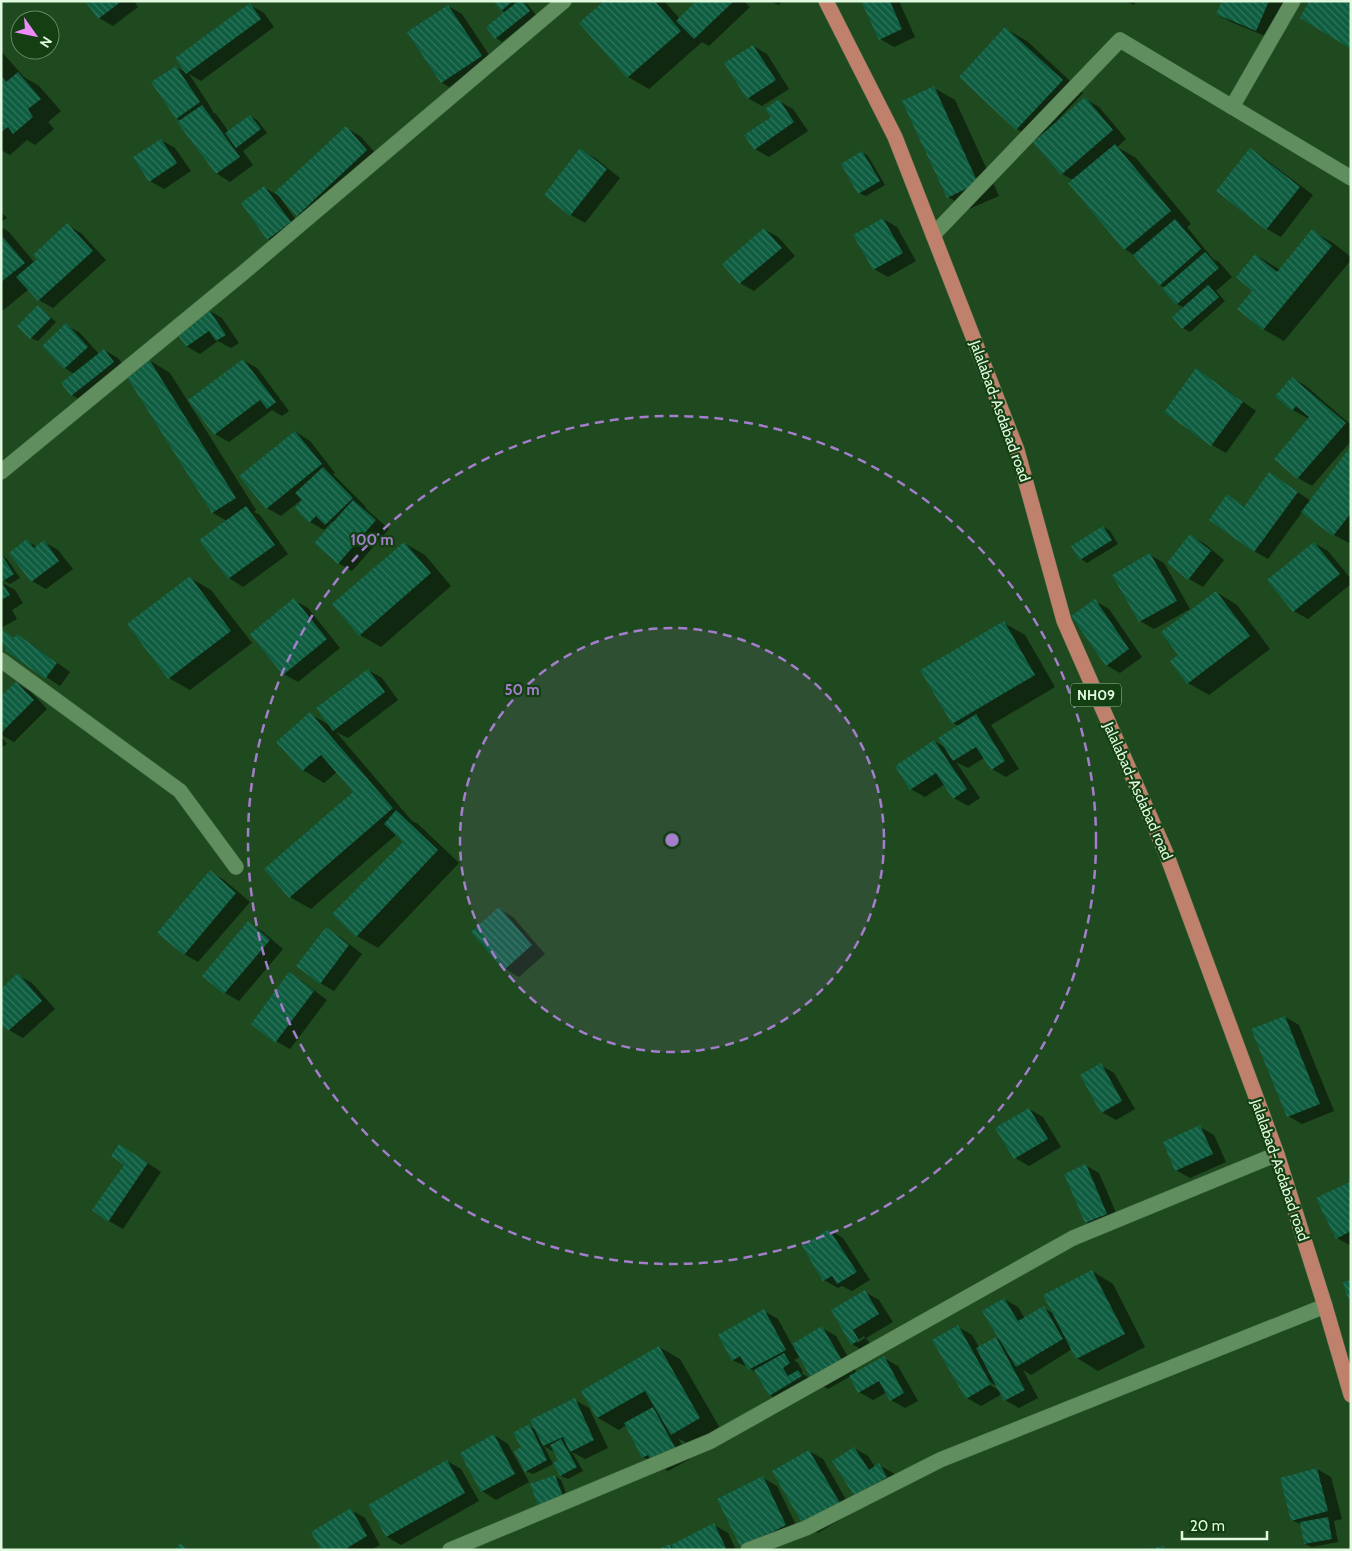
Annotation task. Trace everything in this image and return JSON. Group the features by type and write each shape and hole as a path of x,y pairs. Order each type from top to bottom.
{"main road":[{"name":"Jalalabad-Asdabad road","path":"826,1 894,137 1017,450 1064,621 1166,853 1277,1154 1351,1395"}],"street":[{"path":"1,472 250,267 564,1"},
{"path":"1232,107 1293,1"},
{"path":"933,235 1120,40 1351,178"},
{"path":"1,660 180,790 236,867"},
{"path":"450,1550 711,1441 1073,1238 1277,1154"},
{"path":"748,1550 806,1528 940,1460 1325,1306"}],"building":[{"path":"85,1 122,1 98,19"},
{"path":"493,1 513,1 501,11"},
{"path":"518,1 523,1 530,11 495,39 486,27"},
{"path":"604,1 655,1 681,31 627,78 579,23"},
{"path":"696,1 734,1 694,39 676,21"},
{"path":"861,1 890,1 902,29 879,40"},
{"path":"1222,1 1269,1 1256,31 1216,14"},
{"path":"1309,1 1351,1 1351,49 1300,18"},
{"path":"250,3 261,19 186,74 175,58"},
{"path":"448,5 482,56 441,83 407,32"},
{"path":"1005,27 1063,80 1016,130 959,77"},
{"path":"753,45 776,80 747,99 724,63"},
{"path":"176,66 200,102 176,119 151,82"},
{"path":"18,72 41,99 28,109 33,117 13,134 8,127 1,132 1,75 6,82"},
{"path":"934,86 978,183 947,198 902,101"},
{"path":"1085,97 1113,130 1061,175 1033,142"},
{"path":"779,99 794,122 754,150 744,135 771,117 765,109"},
{"path":"202,105 240,157 216,174 177,122"},
{"path":"250,115 261,129 236,148 225,133"},
{"path":"346,126 367,150 297,216 275,192"},
{"path":"161,139 177,163 149,182 133,157"},
{"path":"1115,144 1171,211 1124,250 1068,183"},
{"path":"580,148 607,169 570,216 544,195"},
{"path":"1250,148 1300,187 1266,230 1216,191"},
{"path":"862,151 880,181 858,194 841,164"},
{"path":"264,186 291,222 267,240 241,203"},
{"path":"883,218 903,253 873,270 853,235"},
{"path":"1175,219 1201,249 1159,286 1133,255"},
{"path":"67,223 93,251 38,301 16,277 37,259 33,255"},
{"path":"764,228 782,248 739,284 722,264"},
{"path":"1312,229 1332,246 1263,330 1237,309 1252,291 1236,277 1255,254 1277,272"},
{"path":"1,235 25,263 1,282"},
{"path":"1205,252 1219,268 1176,305 1162,289"},
{"path":"1208,285 1219,297 1182,329 1172,317"},
{"path":"38,305 51,318 30,339 17,326"},
{"path":"208,308 226,335 216,341 209,331 186,347 175,331"},
{"path":"66,323 88,347 64,369 42,346"},
{"path":"104,349 114,362 71,396 61,383"},
{"path":"149,359 236,498 212,513 125,374"},
{"path":"243,359 276,402 267,409 260,400 214,435 188,400"},
{"path":"1196,368 1243,402 1211,446 1164,412"},
{"path":"1292,377 1346,423 1297,479 1274,459 1309,417 1296,406 1292,411 1275,396"},
{"path":"295,431 322,464 266,509 239,476"},
{"path":"1351,446 1351,513 1333,536 1301,512"},
{"path":"323,467 353,498 325,525 316,516 309,523 295,508 302,500 295,493"},
{"path":"1269,472 1298,492 1254,552 1209,520 1227,494 1244,507"},
{"path":"353,500 376,520 338,564 314,543"},
{"path":"246,506 275,545 228,579 199,540"},
{"path":"1103,526 1112,540 1080,560 1071,546"},
{"path":"1190,534 1211,551 1188,580 1167,563"},
{"path":"27,539 34,548 44,540 59,561 31,582 9,553"},
{"path":"404,542 431,573 359,636 332,604"},
{"path":"1314,542 1340,574 1293,612 1267,580"},
{"path":"1150,553 1177,601 1139,622 1112,575"},
{"path":"1,554 14,574 3,581 1,579"},
{"path":"190,576 231,631 168,679 127,624"},
{"path":"1,581 10,595 1,600"},
{"path":"1216,591 1250,636 1187,684 1170,661 1178,655 1161,632"},
{"path":"294,598 327,639 283,675 250,634"},
{"path":"1095,599 1129,649 1106,666 1071,616"},
{"path":"1004,621 1035,675 952,724 920,670"},
{"path":"1,629 14,638 17,634 57,663 45,679 5,650 7,648 1,644"},
{"path":"368,669 385,692 333,731 316,708"},
{"path":"16,682 34,700 1,733 1,696"},
{"path":"310,712 393,808 289,898 264,869 353,792 321,755 302,771 276,742"},
{"path":"976,714 1005,761 991,770 976,747 953,761 938,738"},
{"path":"934,740 967,789 953,799 936,773 910,790 895,766"},
{"path":"396,810 438,850 356,937 332,914 403,842 384,824"},
{"path":"210,870 236,893 184,955 157,933"},
{"path":"499,907 532,945 504,970 471,932"},
{"path":"248,921 270,940 224,994 202,976"},
{"path":"326,927 349,945 320,984 296,966"},
{"path":"289,972 314,991 275,1043 251,1024"},
{"path":"18,973 42,1001 8,1031 1,1024 1,989"},
{"path":"1285,1016 1320,1104 1287,1117 1251,1029"},
{"path":"1101,1063 1122,1101 1101,1113 1080,1075"},
{"path":"1029,1108 1048,1139 1014,1159 995,1128"},
{"path":"1200,1125 1213,1154 1175,1171 1163,1142"},
{"path":"119,1144 148,1163 108,1222 92,1210 124,1165 111,1156"},
{"path":"1086,1164 1107,1214 1085,1223 1064,1174"},
{"path":"1350,1182 1351,1231 1336,1239 1316,1198"},
{"path":"829,1229 857,1272 837,1284 832,1276 823,1281 802,1246"},
{"path":"1092,1270 1125,1334 1076,1359 1043,1295"},
{"path":"1351,1280 1351,1298 1348,1299 1343,1282"},
{"path":"865,1290 879,1314 853,1330 859,1340 851,1345 831,1310"},
{"path":"1004,1298 1018,1321 1044,1306 1063,1339 1016,1367 982,1311"},
{"path":"764,1309 786,1350 748,1370 740,1356 732,1361 718,1335"},
{"path":"958,1325 991,1384 966,1399 932,1340"},
{"path":"822,1326 844,1364 813,1382 792,1344"},
{"path":"996,1337 1025,1390 1004,1401 976,1348"},
{"path":"659,1346 700,1418 671,1435 645,1391 597,1418 581,1391"},
{"path":"784,1353 790,1363 783,1368 788,1376 798,1370 802,1376 769,1396 754,1370"},
{"path":"884,1356 904,1393 890,1401 879,1381 858,1393 849,1376"},
{"path":"575,1398 594,1440 570,1452 563,1437 543,1446 530,1420"},
{"path":"653,1407 677,1451 653,1464 648,1455 642,1458 624,1423"},
{"path":"529,1424 547,1460 525,1472 514,1451 521,1447 513,1433"},
{"path":"494,1434 515,1474 481,1492 460,1453"},
{"path":"561,1439 577,1467 560,1476 553,1463 558,1460 550,1445"},
{"path":"854,1447 869,1470 879,1463 887,1477 855,1497 832,1461"},
{"path":"809,1450 840,1503 803,1525 772,1471"},
{"path":"447,1460 465,1493 386,1537 368,1505"},
{"path":"1317,1468 1328,1511 1291,1521 1280,1478"},
{"path":"555,1475 564,1499 539,1508 530,1484"},
{"path":"763,1476 786,1525 741,1548 717,1499"},
{"path":"351,1508 367,1536 344,1550 321,1550 311,1532"},
{"path":"1328,1517 1332,1539 1304,1544 1300,1522"},
{"path":"714,1523 727,1550 673,1550 671,1545"},
{"path":"181,1543 187,1550 175,1550"},
{"path":"670,1544 672,1550 657,1550"},
{"path":"1164,1546 1164,1550 1148,1550 1148,1549"}]}
